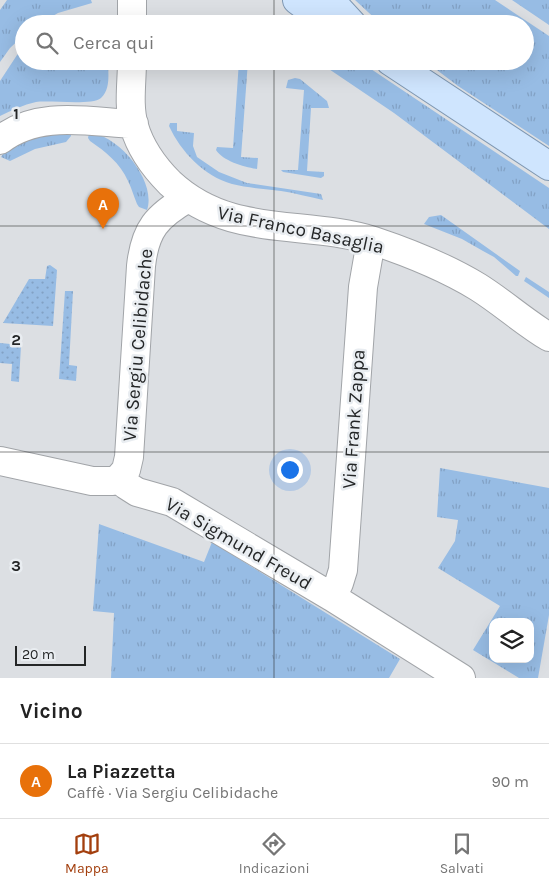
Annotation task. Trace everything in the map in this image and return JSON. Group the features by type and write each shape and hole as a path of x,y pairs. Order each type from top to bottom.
{"main road":[{"path":"296,0 316,15"},
{"path":"330,0 344,15"},
{"path":"404,70 549,166"}],"street":[{"name":"Via Franco Basaglia","path":"132,70 131,105 134,124 149,158 163,176 188,198 230,218 371,241 408,254 452,273 480,288 549,337"},
{"path":"0,140 10,132 41,121 134,124"},
{"name":"Via Sergiu Celibidache","path":"119,478 126,470 129,458 141,266 145,240 160,217 170,208 188,198"},
{"name":"Via Frank Zappa","path":"332,596 340,583 343,570 363,287 371,241"},
{"path":"0,461 92,481 107,482 119,478"},
{"name":"Via Sigmund Freud","path":"119,478 137,492 172,502 332,596 461,678"}],"green space":[{"path":"7,0 91,0 92,3 55,15 15,15 15,43 0,62 0,10"},
{"path":"355,0 495,0 518,15 371,15"},
{"path":"512,0 549,0 549,25"},
{"path":"534,26 549,36 549,146 437,70 534,70"},
{"path":"15,58 15,70 108,70 106,90 101,98 89,102 36,102 0,116 0,81"},
{"path":"238,70 247,70 241,157 258,158 257,169 229,160 216,150 217,147 233,148"},
{"path":"330,70 372,70 549,188 549,229 394,113"},
{"path":"300,79 327,101 329,108 311,108 307,171 324,172 324,176 321,178 283,172 281,170 298,170 304,90 286,88 288,80"},
{"path":"170,123 177,123 177,131 194,133 193,146 197,157 219,172 247,183 321,194 323,200 232,184 212,175 194,162 187,154 174,136 169,126"},
{"path":"89,133 100,135 112,141 133,161 141,173 146,186 149,198 147,210 139,207 128,181 117,163 90,141 88,138"},
{"path":"33,134 71,134 71,136 66,142 35,149 10,161 1,157 6,150"},
{"path":"441,215 520,271 518,276 494,257 462,239 424,224 429,217"},
{"path":"50,265 57,270 53,326 3,323 29,279 45,279 47,266"},
{"path":"526,277 549,292 549,298 524,281"},
{"path":"65,291 73,291 69,365 77,366 76,381 59,379"},
{"path":"0,343 21,345 19,382 11,381 12,364 0,363"},
{"path":"440,468 549,488 549,615 538,678 519,678 494,663 534,663 534,618 493,618 500,606 438,568 455,541 458,520 437,517"},
{"path":"99,524 204,562 212,542 400,659 389,678 111,678 114,613 93,611"},
{"path":"489,624 489,660 473,650"}],"place":[{"name":"La Piazzetta","path":"103,229"}]}
